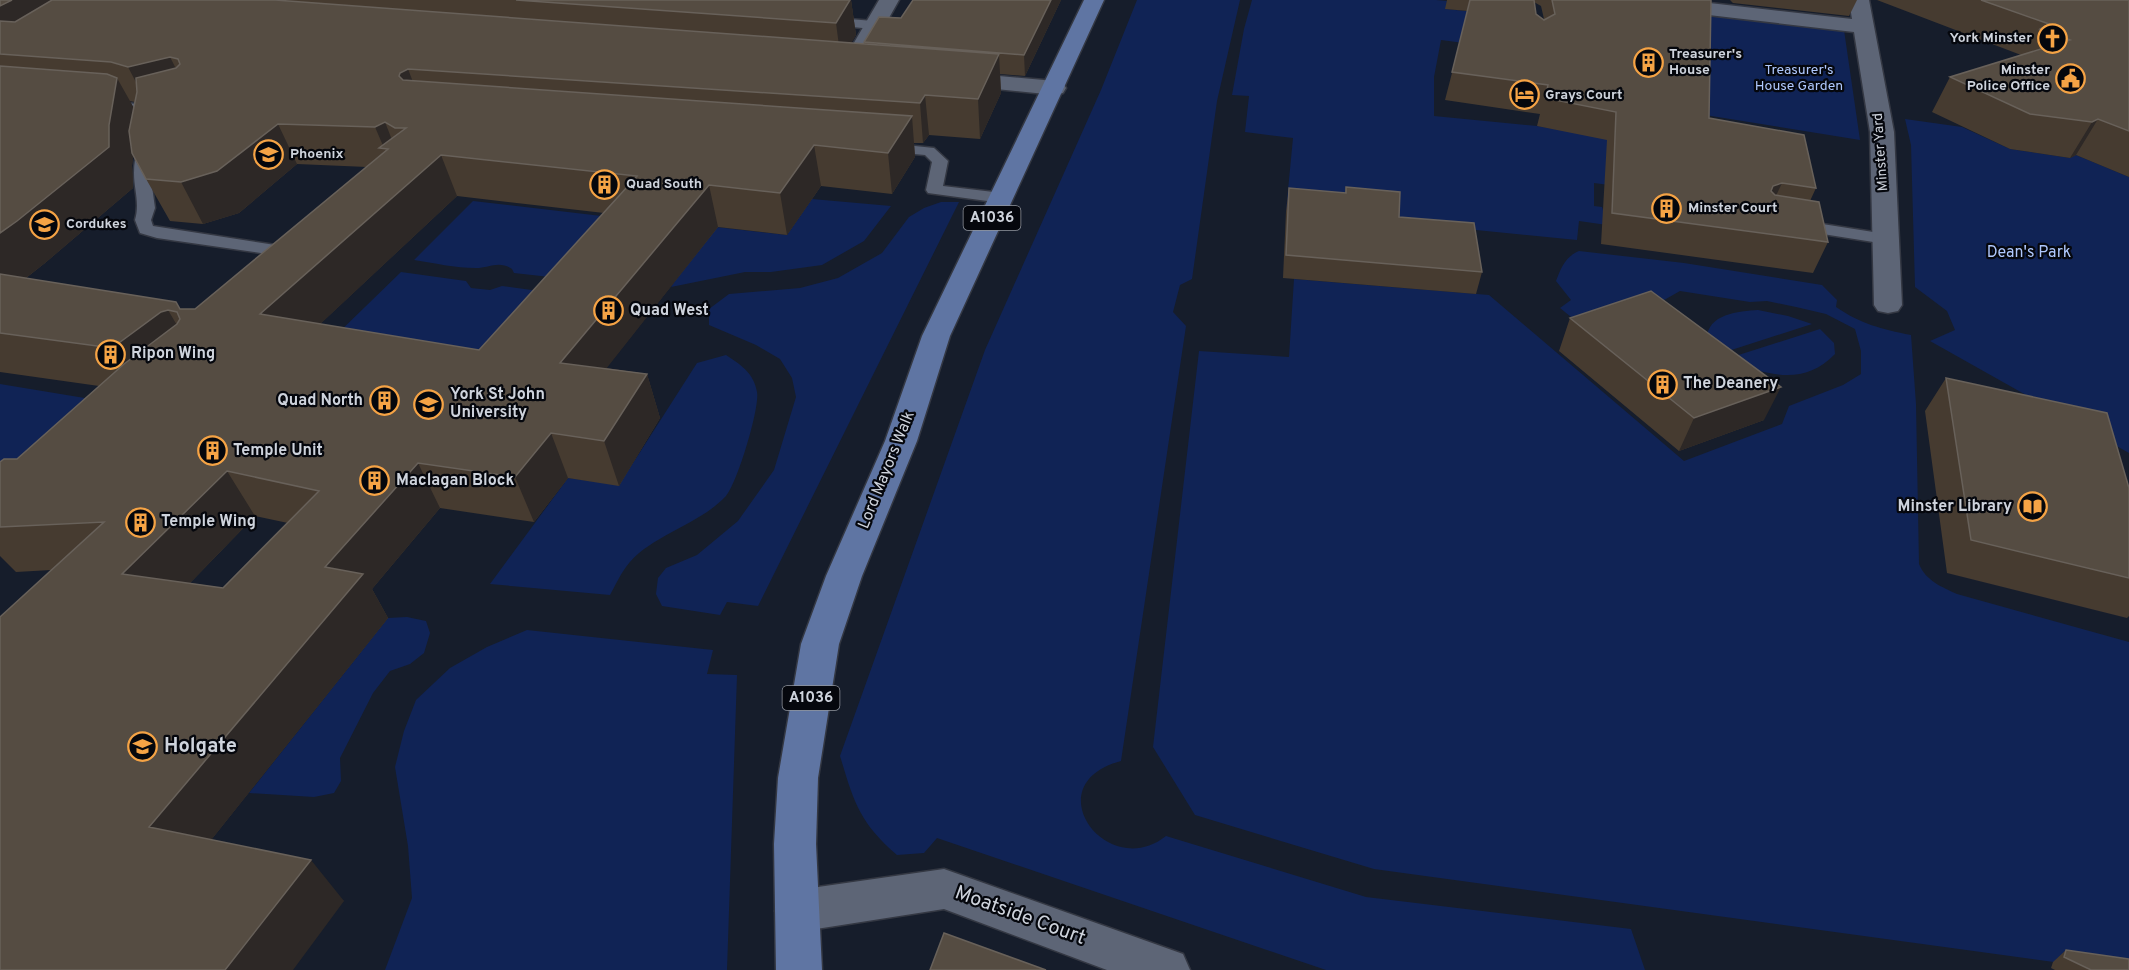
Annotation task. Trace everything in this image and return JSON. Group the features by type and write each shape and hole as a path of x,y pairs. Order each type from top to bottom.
{"main road":[{"name":"Lord Mayors Walk","path":"799,970 795,844 798,778 820,644 844,576 900,441 936,336 1055,88 1094,0"}],"street":[{"path":"872,72 841,69 889,0"},
{"path":"1631,0 1710,11 1864,27"},
{"name":"Minster Yard","path":"1859,0 1882,132 1888,305"},
{"path":"929,76 1055,88"},
{"name":"Moatside Court","path":"797,912 944,889 1154,968"}],"lane":[{"path":"814,20 873,25"},
{"path":"84,104 132,107 153,112 141,172 147,208 143,220 146,229 157,233 313,256 296,272"},
{"path":"870,147 929,151 940,161 934,190 1002,198"},
{"path":"1780,222 1886,239"}],"green space":[{"path":"1137,0 1240,0 1217,101 1192,279 1180,285 1173,312 1186,326 1121,761 1096,773 1083,789 1081,807 1089,825 1103,839 1122,847 1144,847 1166,836 1366,897 1631,929 1645,970 1326,970 937,838 924,853 897,855 874,832 854,799 840,756 985,350 1101,90"},
{"path":"1252,0 1436,0 1447,1 1446,9 1504,15 1464,43 1441,40 1434,77 1434,116 1537,126 1641,144 1668,193 1594,183 1594,206 1602,207 1603,210 1663,219 1663,233 1579,221 1577,240 1286,211 1293,138 1245,132 1249,96 1232,95 1244,29"},
{"name":"Treasurer's House Garden","path":"1700,14 1844,30 1860,140 1699,114"},
{"name":"Dean's Park","path":"1905,119 1962,127 2010,149 2070,158 2076,155 2129,177 2129,453 1930,341 1955,330 1947,311 1915,287 1911,145"},
{"path":"812,199 891,206 864,241 822,265 771,272 745,272 671,287 707,226 787,235"},
{"path":"473,201 627,219 577,280 514,273 512,269 503,265 468,268 414,260"},
{"path":"941,202 959,202 758,606 727,602 720,615 662,606 656,594 658,578 666,568 697,555 738,521 774,470 796,397 792,378 780,359 756,345 709,325 709,309 729,294 800,288 838,278 882,253 909,217"},
{"path":"1579,251 1684,263 1822,285 1837,300 1836,307 1845,313 1872,325 1911,335 1916,404 1919,564 1922,570 1935,583 1957,594 2129,642 2129,970 2112,970 1374,869 1195,815 1153,747 1199,351 1289,357 1294,279 1489,295 1684,461 1782,424 1789,406 1843,385 1861,374 1861,351 1855,329 1826,314 1767,301 1750,302 1680,291 1597,338 1560,308 1571,300 1556,281 1567,260"},
{"path":"401,272 466,281 471,288 490,290 502,286 568,295 508,366 331,340"},
{"path":"1758,310 1812,324 1719,354 1707,339 1712,324 1734,313"},
{"path":"1820,329 1834,343 1835,354 1823,365 1810,371 1782,375 1768,373 1726,359"},
{"path":"726,355 750,374 757,392 757,401 747,446 731,489 726,496 702,515 635,556 610,595 490,584 568,478 619,485 697,363"},
{"path":"0,384 121,404 0,478"},
{"path":"407,617 426,621 430,633 424,653 410,664 390,671 373,693 340,758 341,781 334,793 314,797 249,793 388,618"},
{"path":"527,630 713,650 707,674 737,675 727,970 385,970 412,898 408,846 395,767 404,731 416,700 450,668 487,647"}],"building":[{"path":"0,0 12,0 0,6"},
{"path":"52,0 275,0 999,54 978,99 925,95 920,103 408,69 400,73 399,76 403,80 912,116 888,153 814,145 780,193 709,185 560,363 647,374 604,441 551,433 515,477 418,463 325,567 363,574 149,827 311,860 225,970 0,970 0,617 104,522 0,527 0,462 4,459 17,459 124,364 177,324 180,319 177,312 168,310 161,312 112,348 0,333 0,274 176,302 180,309 195,309 388,149 379,148 406,128 395,128 385,122 375,127 278,124 217,171 181,182 146,179 132,153 129,131 137,92 136,78 176,68 180,64 178,59 170,57 128,67 111,62 0,54 0,21 15,22","holes":["441,155 637,176 479,350 260,314","227,471 319,491 223,588 122,574"]},
{"path":"516,0 850,0 836,23"},
{"path":"913,0 1051,0 1024,55 864,42 879,17 901,18"},
{"path":"1470,0 1534,0 1536,14 1544,20 1555,14 1552,0 1711,0 1709,118 1804,135 1816,188 1782,183 1773,186 1771,191 1775,195 1819,202 1828,242 1612,213 1616,112 1545,98 1548,85 1452,72"},
{"path":"1981,0 2129,0 2129,131 2098,119 2092,122 2030,114 1950,77 2070,40 2040,29 2049,24"},
{"path":"0,66 107,74 117,78 109,125 109,147 0,233"},
{"path":"1346,187 1400,192 1399,217 1474,223 1482,272 1286,255 1289,188 1346,193"},
{"path":"1651,291 1781,387 1694,418 1570,318"},
{"name":"Minster Library","path":"1946,378 2107,413 2129,488 2129,578 1971,540"},
{"path":"944,933 1046,970 930,970"},
{"path":"2066,950 2129,959 2129,970 2091,970 2064,957"}],"place":[{"name":"York Minster","path":"2053,38"},
{"name":"Treasurer's House","path":"1648,62"},
{"name":"Minster Police Office","path":"2071,78"},
{"name":"Grays Court","path":"1524,95"},
{"name":"Phoenix","path":"269,154"},
{"name":"Quad South","path":"605,184"},
{"name":"Minster Court","path":"1667,208"},
{"name":"Cordukes","path":"45,224"},
{"name":"Quad West","path":"609,311"},
{"name":"Ripon Wing","path":"110,354"},
{"name":"The Deanery","path":"1662,384"},
{"name":"Quad North","path":"384,401"},
{"name":"York St John University","path":"429,404"},
{"name":"Temple Unit","path":"212,451"},
{"name":"Maclagan Block","path":"375,481"},
{"name":"Minster Library","path":"2033,507"},
{"name":"Temple Wing","path":"140,522"},
{"name":"Holgate","path":"143,747"}]}
